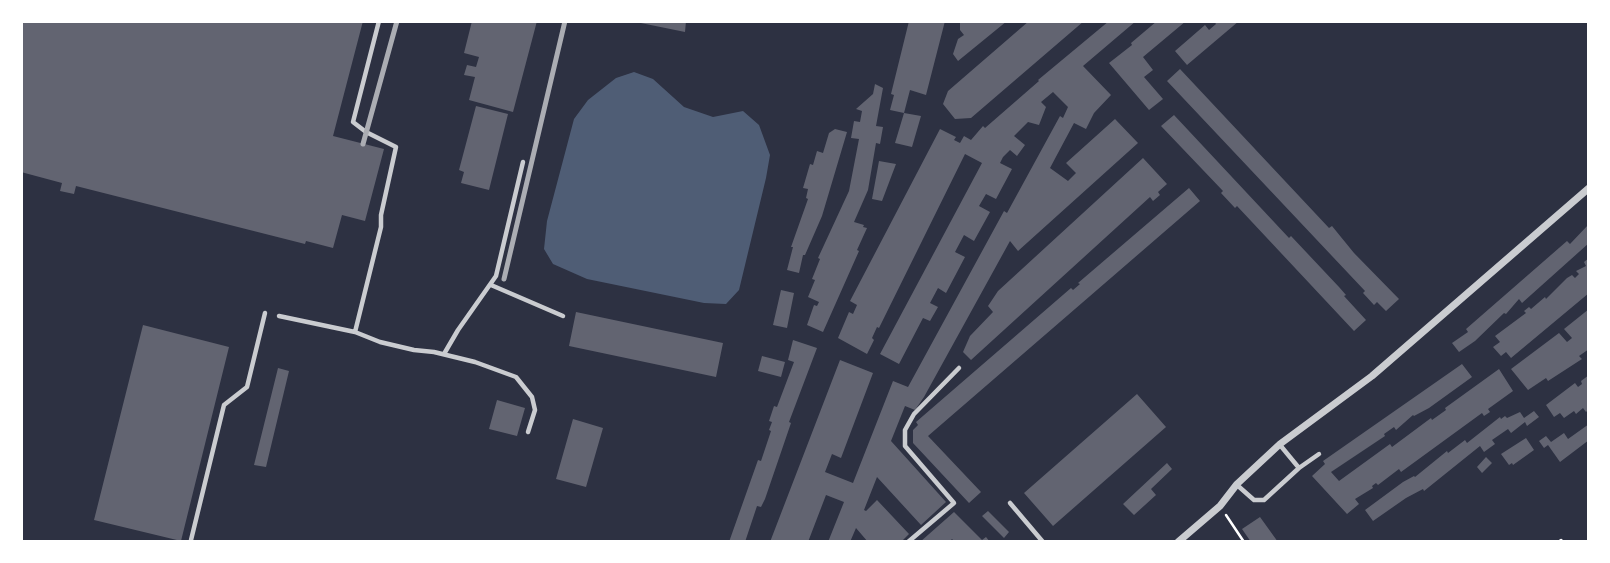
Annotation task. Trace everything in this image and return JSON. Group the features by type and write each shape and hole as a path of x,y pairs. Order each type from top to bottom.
{"street":[{"path":"1178,542 1220,506 1237,484 1280,444 1372,376 1589,188"}],"lane":[{"path":"355,332 381,227 381,215 396,147 366,132 353,122 379,21"},
{"path":"444,354 496,276 523,162"},
{"path":"491,285 563,316"},
{"path":"191,540 224,405 247,387 265,313"},
{"path":"279,316 355,332 414,351 444,354 516,377 532,397 535,410 528,432"},
{"path":"908,542 954,503 905,446 905,430 914,414 959,368"},
{"path":"1280,444 1299,468"},
{"path":"1237,484 1254,500 1264,500 1318,453"},
{"path":"1010,503 1043,542"}],"path":[{"path":"1220,506 1244,542"}],"water":[{"path":"634,72 653,79 684,107 713,117 743,111 759,125 770,155 766,178 739,290 726,304 704,303 587,279 553,264 544,249 547,221 574,119 588,100 616,78"}],"building":[{"path":"21,21 363,21 333,136 384,149 365,221 342,215 333,248 306,241 305,244 76,186 74,194 60,191 62,183 21,172"},
{"path":"472,21 537,21 513,112 469,100 475,77 464,75 467,65 476,67 479,57 464,53"},
{"path":"631,21 686,21 685,32"},
{"path":"909,21 945,21 926,95 910,90 904,113 890,110 894,95 891,94"},
{"path":"960,21 1007,21 958,61 953,54 958,39 964,35 960,30"},
{"path":"1029,21 1084,21 971,118 955,119 943,104 948,91"},
{"path":"1109,21 1136,21 1083,66 1111,95 1094,113 1086,129 1074,123 1050,168 1068,181 1076,173 1066,163 1115,119 1138,143 1018,251 1010,241 924,397 915,410 905,406 891,441 946,502 921,525 877,477 864,510 877,500 909,534 901,542 868,542 856,528 850,542 828,542 844,502 826,495 808,542 770,542 840,360 873,373 841,458 832,454 825,472 853,483 893,381 908,387 1004,211 1007,213 1060,116 1063,118 1068,107 1053,92 1041,102 1046,107 1039,125 1028,122 1014,136 1025,145 1017,156 1010,150 1003,157 1000,163 1012,169 996,199 986,194 979,206 990,212 974,241 964,235 955,252 965,257 946,293 938,288 930,303 938,307 930,321 923,318 899,364 880,354 982,163 965,154 879,328 877,327 867,354 838,338 849,312 853,314 857,305 850,301 940,129 956,137 954,140 960,143 964,136 971,140 983,126 985,128"},
{"path":"1157,21 1186,21 1143,57 1153,70 1144,77 1163,99 1149,110 1109,63"},
{"path":"1214,21 1239,21 1187,65 1175,51 1205,25 1209,30 1216,24"},
{"path":"1180,69 1399,299 1386,311 1377,302 1374,305 1363,293 1365,291 1167,81"},
{"path":"875,84 883,88 876,126 883,127 880,144 876,143 868,190 854,222 867,228 823,332 807,325 814,305 817,306 819,302 808,297 815,280 812,279 820,259 818,258 849,191 859,139 851,138 854,121 860,122 862,111 856,109 873,94"},
{"path":"476,106 508,114 489,190 461,183 464,172 459,170"},
{"path":"904,113 921,116 912,147 895,143"},
{"path":"1174,115 1346,295 1344,296 1366,320 1354,331 1237,206 1235,208 1221,193 1223,191 1161,126"},
{"path":"835,129 847,132 822,216 803,255 799,273 787,270 791,247 808,199 808,189 803,188 810,164 813,165 817,151 823,153 829,133"},
{"path":"1143,158 1167,184 1158,192 1160,195 1153,201 1150,197 971,360 963,352 970,336 993,312 988,306 998,291"},
{"path":"879,161 896,164 882,201 872,199"},
{"path":"1189,188 1200,201 928,436 981,492 969,503 913,443 913,430 918,425 916,422"},
{"path":"1589,224 1589,243 1522,303 1519,299 1506,314 1459,352 1452,343 1468,332 1466,329 1567,241 1570,244"},
{"path":"1589,258 1589,293 1511,358 1506,352 1501,356 1493,347 1500,342 1495,336 1526,313 1524,311 1529,307 1531,309 1545,297 1546,299 1567,278 1572,275 1575,278 1579,274 1576,271 1586,266 1584,262"},
{"path":"781,290 794,293 787,328 773,325"},
{"path":"1589,309 1589,349 1579,356 1582,359 1548,381 1546,378 1528,390 1511,369 1559,333 1567,342 1572,338 1564,329"},
{"path":"576,312 723,343 716,377 569,346"},
{"path":"143,325 229,347 181,541 94,520"},
{"path":"793,340 817,348 789,422 791,423 765,499 761,507 757,506 745,542 729,542 771,431 772,422 769,421 774,406 777,407 794,362 788,360"},
{"path":"762,356 785,362 781,377 758,371"},
{"path":"1462,364 1472,377 1429,408 1413,415 1396,430 1394,427 1331,472 1339,481 1390,444 1392,447 1431,418 1432,420 1499,369 1513,391 1488,409 1490,412 1484,416 1482,413 1401,472 1399,469 1378,485 1376,483 1373,488 1355,499 1359,504 1347,514 1312,476 1325,464 1323,461"},
{"path":"278,368 289,371 266,467 254,465"},
{"path":"1589,375 1589,409 1586,412 1583,408 1576,414 1574,411 1564,418 1560,413 1554,417 1546,405 1575,383 1578,387"},
{"path":"1137,394 1166,427 1053,526 1024,493"},
{"path":"497,400 525,408 517,436 489,429"},
{"path":"1534,411 1539,417 1527,426 1525,422 1511,433 1508,429 1492,440 1495,444 1484,452 1480,446 1424,491 1423,489 1406,498 1373,521 1365,510 1403,482 1415,477 1447,451 1448,453 1465,440 1467,443 1500,417 1507,418 1520,412 1524,418"},
{"path":"573,419 603,428 586,487 556,479"},
{"path":"1589,424 1589,440 1560,462 1548,445 1544,448 1539,441 1546,436 1551,442 1564,433 1568,439"},
{"path":"1526,438 1534,450 1509,465 1501,454"},
{"path":"1486,457 1492,463 1482,473 1477,467"},
{"path":"1167,463 1172,469 1151,489 1156,495 1134,515 1123,504"},
{"path":"988,511 1009,532 1004,538 982,516"},
{"path":"954,512 982,540 986,537 990,542 955,542 952,539 949,542 920,542"},
{"path":"1260,517 1278,542 1251,542 1242,529"}],"railway":[{"path":"363,144 397,21"},
{"path":"504,279 565,21"}]}
